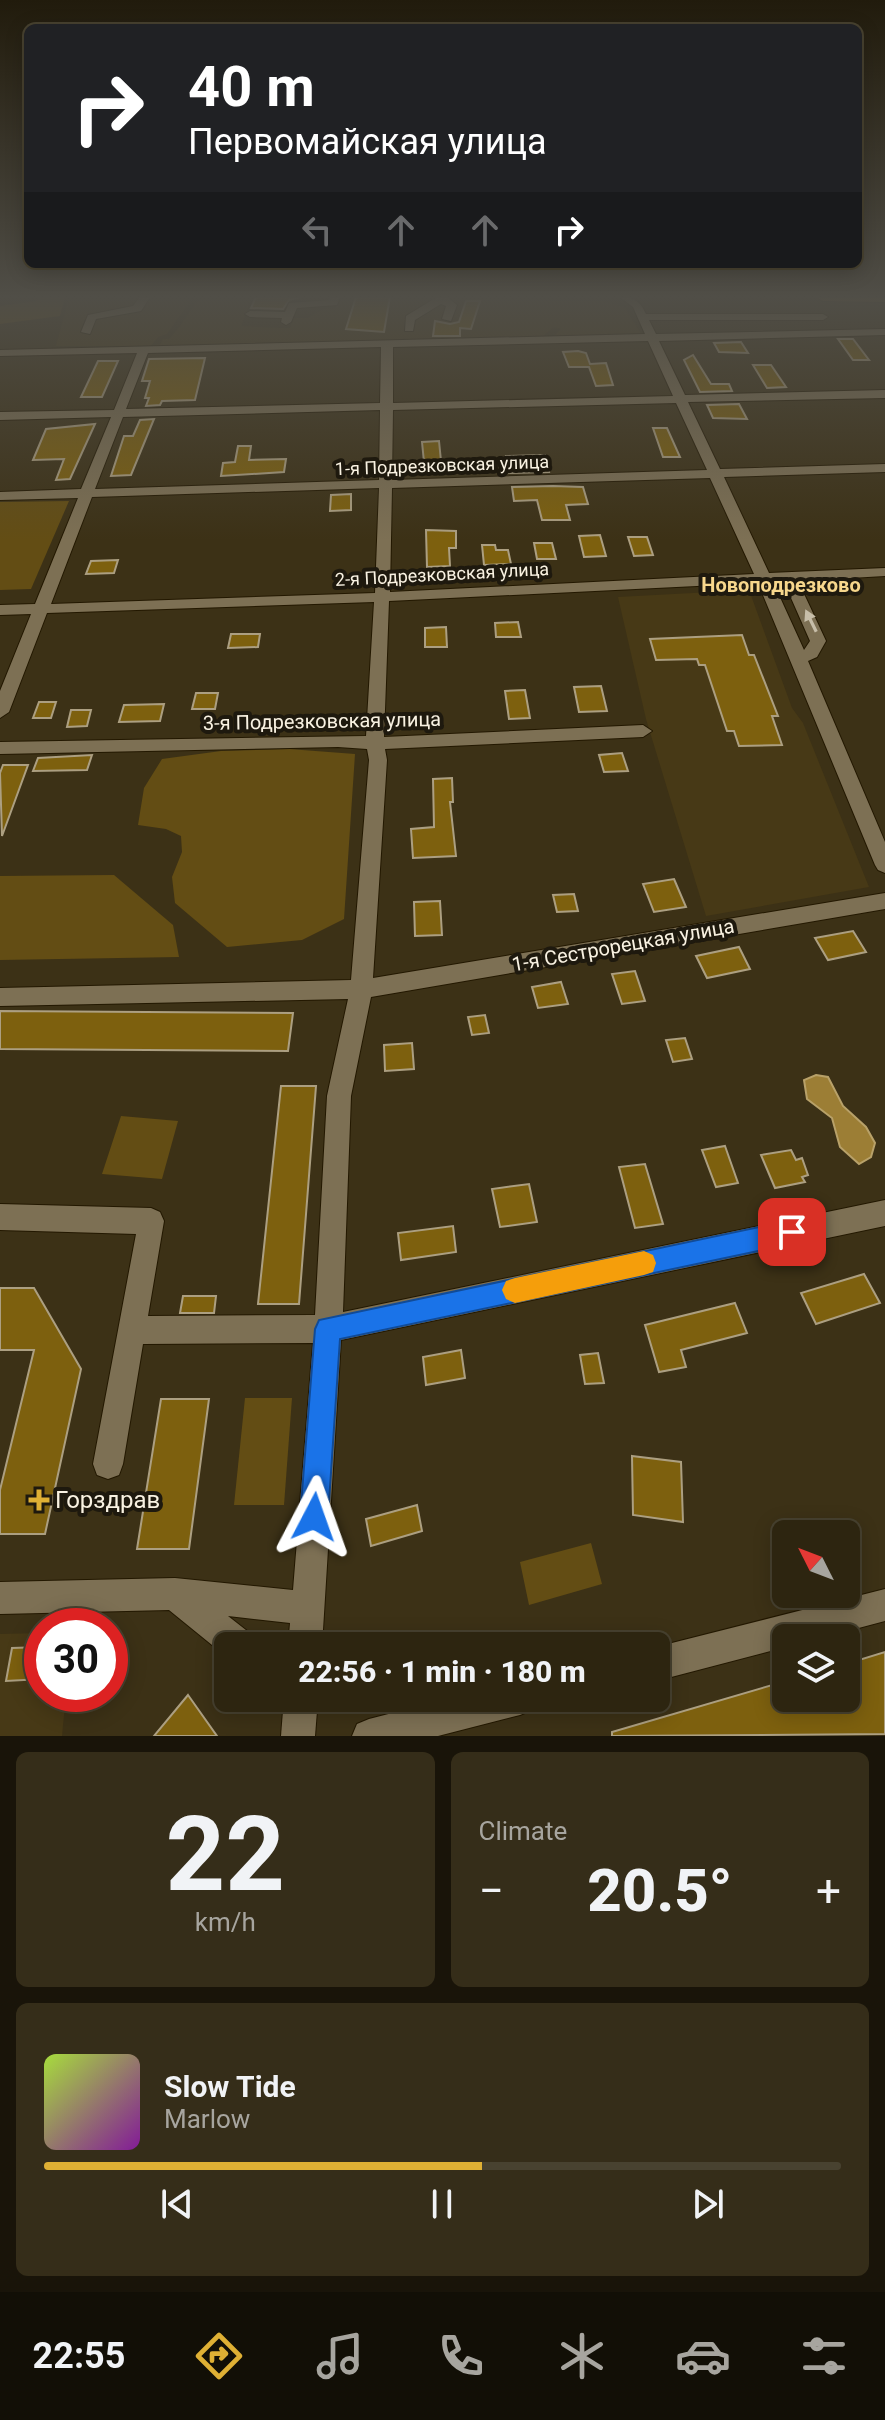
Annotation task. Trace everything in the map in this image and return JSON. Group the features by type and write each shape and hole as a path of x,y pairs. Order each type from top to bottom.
{"street":[{"path":"0,712 84,494 133,378"},
{"path":"306,1632 328,1329 339,1096 361,989 378,760 375,744 385,573 386,378"},
{"path":"670,378 764,579 885,865"},
{"path":"0,416 885,394"},
{"name":"1-я Подрезковская улица","path":"0,496 885,468"},
{"name":"2-я Подрезковская улица","path":"0,610 382,597 885,572"},
{"path":"789,577 818,641 811,653 799,659"},
{"name":"3-я Подрезковская улица","path":"0,748 338,741 375,744 643,731"},
{"name":"1-я Сестрорецкая улица","path":"0,997 361,989 885,901"},
{"path":"130,1330 328,1329 885,1213"},
{"path":"0,1217 151,1221 108,1464"},
{"path":"0,1598 175,1594 307,1608"},
{"path":"175,1594 222,1632"},
{"path":"670,1660 885,1605"},
{"path":"298,1736 300,1712"},
{"path":"369,1736 464,1712"}],"shaded area":[{"path":"69,501 31,589 0,590 0,502"},
{"path":"749,590 792,708 803,723 869,887 706,916 646,719 618,597"},
{"path":"289,749 355,754 344,919 302,940 227,947 175,903 172,877 182,852 181,836 166,829 138,825 144,788 162,759 221,751"},
{"path":"114,875 173,925 179,957 0,960 0,876"},
{"path":"816,1075 828,1077 843,1106 866,1127 875,1143 871,1157 859,1164 840,1147 832,1118 807,1099 804,1080"},
{"path":"121,1116 178,1121 162,1179 102,1174"},
{"path":"245,1398 292,1398 284,1505 234,1505"},
{"path":"591,1543 602,1584 529,1605 520,1562"},
{"path":"24,1633 24,1712 64,1712 62,1736 0,1736 0,1634"}],"building":[{"path":"90,378 110,378 102,397 81,397"},
{"path":"143,378 200,378 195,400 162,401 160,405 146,406 150,381 142,381"},
{"path":"593,378 611,378 613,385 596,386"},
{"path":"693,378 707,378 711,384 729,384 732,391 700,392"},
{"path":"761,378 780,378 786,387 767,388"},
{"path":"739,404 747,419 713,418 707,405"},
{"path":"154,419 131,475 111,476 124,436 133,436 140,420"},
{"path":"95,424 70,479 56,480 64,459 33,460 46,429"},
{"path":"653,428 667,428 680,457 663,457"},
{"path":"439,441 442,471 425,472 422,442"},
{"path":"238,446 251,446 249,460 286,459 284,472 221,476 223,463 235,462"},
{"path":"545,455 549,472 509,473 506,456"},
{"path":"512,487 583,487 588,504 566,505 570,520 542,520 537,500 514,501"},
{"path":"351,494 351,510 330,511 331,495"},
{"path":"426,530 456,531 456,548 449,548 450,566 427,567"},
{"path":"600,535 606,556 584,557 579,536"},
{"path":"628,537 647,537 653,555 634,556"},
{"path":"534,543 552,543 556,559 537,559"},
{"path":"482,545 495,545 496,550 508,550 511,564 484,565"},
{"path":"118,560 114,573 86,574 91,561"},
{"path":"518,622 521,637 496,637 495,623"},
{"path":"446,627 447,647 425,647 425,628"},
{"path":"231,634 260,634 258,647 228,648"},
{"path":"742,635 749,655 754,655 778,716 772,716 782,745 739,746 734,731 727,731 705,665 699,665 697,659 656,660 650,639"},
{"path":"601,686 607,711 579,712 574,687"},
{"path":"525,690 530,718 509,719 505,691"},
{"path":"196,693 218,693 215,709 192,709"},
{"path":"39,702 56,702 51,718 33,718"},
{"path":"164,704 160,721 119,722 124,705"},
{"path":"71,710 91,710 87,726 67,727"},
{"path":"622,753 628,771 604,772 599,755"},
{"path":"92,755 87,770 33,771 38,758"},
{"path":"3,765 28,765 2,836 0,773"},
{"path":"452,778 453,802 450,802 456,856 413,858 411,829 434,827 433,779"},
{"path":"674,879 686,907 654,912 643,884"},
{"path":"574,894 578,911 557,912 553,895"},
{"path":"440,901 442,935 415,936 414,902"},
{"path":"853,931 866,952 828,960 815,938"},
{"path":"739,947 750,969 707,978 696,956"},
{"path":"635,971 645,1001 622,1004 612,974"},
{"path":"561,982 568,1004 538,1008 532,987"},
{"path":"0,1011 293,1013 288,1051 0,1049"},
{"path":"485,1015 489,1033 472,1035 468,1017"},
{"path":"685,1038 692,1059 673,1062 666,1040"},
{"path":"412,1043 414,1069 385,1071 384,1045"},
{"path":"281,1086 316,1086 299,1304 258,1304"},
{"path":"725,1146 738,1183 716,1187 702,1150"},
{"path":"791,1150 796,1160 802,1158 808,1175 802,1177 805,1182 775,1188 761,1155"},
{"path":"645,1164 663,1224 635,1228 619,1167"},
{"path":"529,1184 537,1222 500,1227 492,1189"},
{"path":"453,1226 456,1252 401,1260 398,1233"},
{"path":"864,1274 880,1303 816,1324 801,1293"},
{"path":"0,1288 34,1288 81,1369 45,1534 0,1534 0,1490 34,1350 0,1350"},
{"path":"183,1296 216,1296 214,1313 180,1313"},
{"path":"735,1303 747,1333 681,1350 686,1367 659,1372 645,1325"},
{"path":"461,1350 465,1378 426,1385 423,1357"},
{"path":"598,1353 604,1383 585,1384 580,1355"},
{"path":"161,1399 209,1399 189,1549 137,1549"},
{"path":"632,1456 681,1462 683,1522 633,1515"},
{"path":"417,1505 422,1531 371,1546 366,1519"},
{"path":"12,1648 24,1648 24,1680 6,1681"},
{"path":"885,1652 885,1734 612,1736 612,1732 772,1685 772,1712 860,1712 860,1660"},
{"path":"188,1695 217,1736 154,1736"}],"slow traffic":[{"path":"515,1290 644,1263"}],"place":[{"name":"Горздрав","path":"39,1500"}],"district":[{"name":"Новоподрезково","path":"781,585"}],"route":[{"path":"314,1517 328,1329 792,1232"}]}
